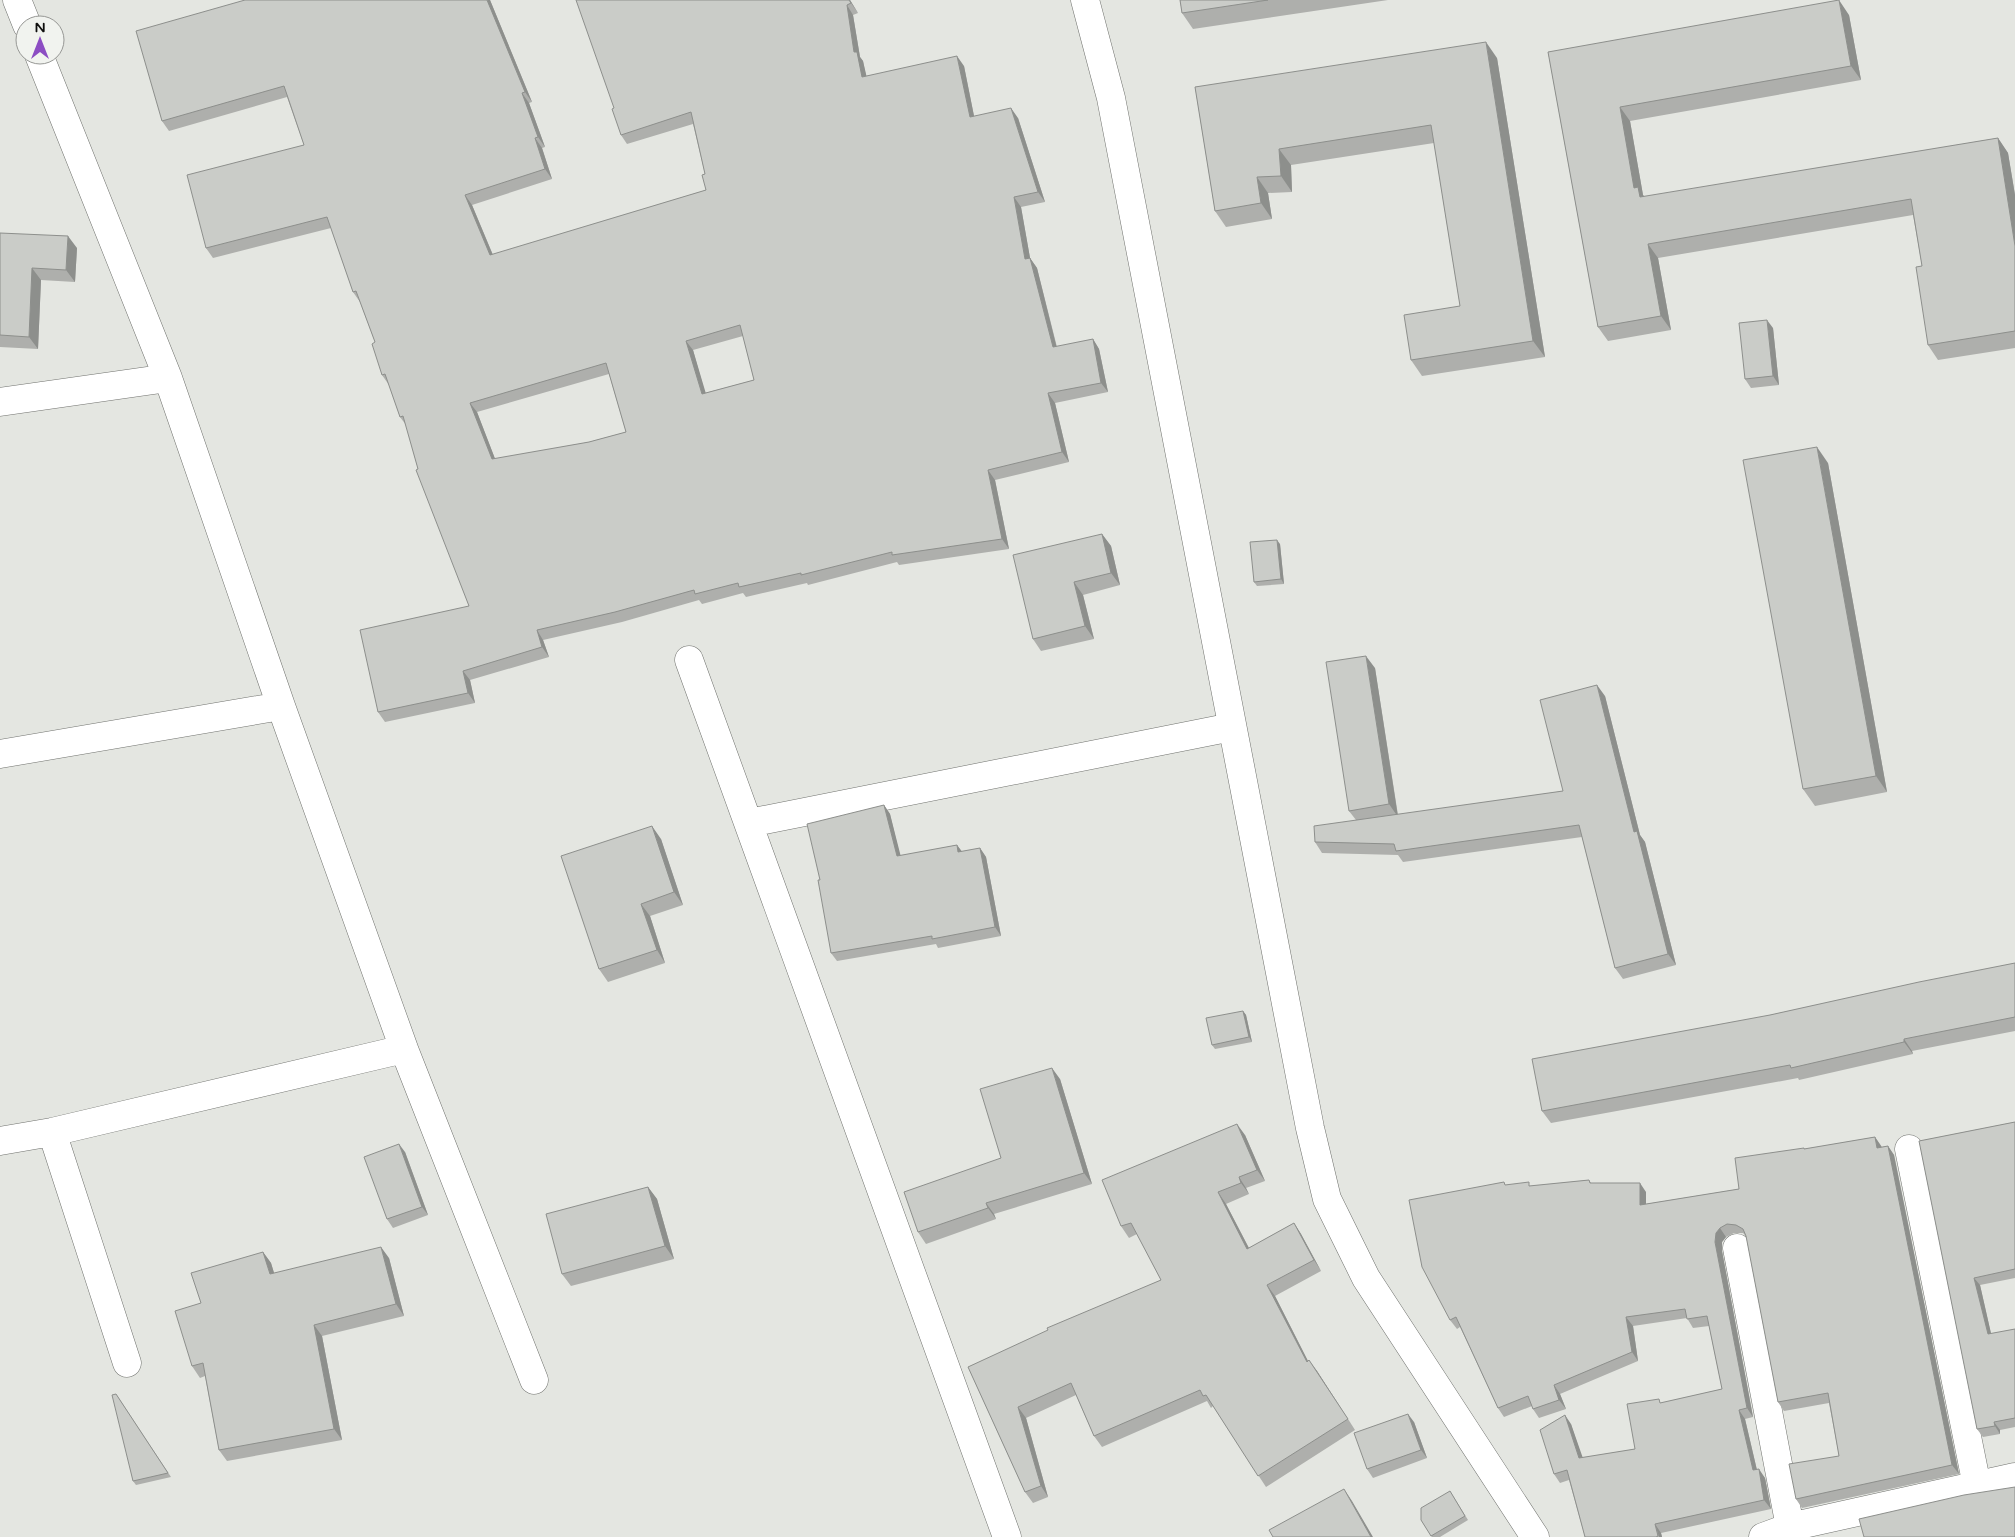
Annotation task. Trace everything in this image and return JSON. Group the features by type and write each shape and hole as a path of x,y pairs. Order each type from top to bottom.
{"street":[{"path":"17,0 23,15"},
{"path":"1085,0 1110,98 1310,1128 1327,1198 1366,1278 1536,1537"},
{"path":"43,65 168,378 281,706 404,1049 534,1380"},
{"path":"0,402 168,378"},
{"path":"689,660 1007,1537"},
{"path":"0,754 281,706"},
{"path":"749,823 1232,727"},
{"path":"0,1140 52,1132 404,1049"},
{"path":"52,1132 127,1363"},
{"path":"1909,1149 1977,1486"},
{"path":"1737,1248 1792,1532"},
{"path":"1763,1537 1792,1532 2015,1477"}],"building":[{"path":"245,0 487,0 525,92 522,93 538,137 535,138 545,169 465,195 490,255 706,190 702,175 705,174 691,112 621,135 612,109 614,108 576,0 849,0 851,3 847,5 854,52 857,52 862,77 957,56 970,117 1011,108 1038,192 1014,197 1025,259 1030,258 1053,347 1093,339 1101,383 1048,393 1062,452 988,470 1002,539 892,555 892,552 801,575 801,573 739,587 738,583 695,594 694,590 615,612 537,630 542,647 463,671 468,693 378,712 360,630 469,606 416,470 418,469 403,416 400,417 385,374 382,375 372,344 375,342 356,291 353,292 327,217 206,248 187,175 304,145 284,86 162,121 136,31","holes":["740,325 754,380 702,394 686,341","606,363 626,432 589,442 492,459 470,403"]},
{"path":"1180,0 1268,0 1182,13"},
{"path":"1839,0 1851,66 1620,107 1634,188 1638,187 1640,197 1998,138 2015,246 2015,331 1928,345 1916,267 1922,266 1911,199 1648,244 1661,316 1598,327 1548,52"},
{"path":"1486,42 1533,341 1411,360 1404,315 1460,306 1431,125 1279,149 1281,176 1257,177 1261,203 1215,211 1195,87"},
{"path":"0,233 68,236 66,270 32,268 29,337 0,335"},
{"path":"1767,320 1773,376 1745,379 1739,323"},
{"path":"1817,447 1876,776 1803,789 1743,460"},
{"path":"1102,534 1111,573 1074,582 1085,626 1033,639 1013,555"},
{"path":"1277,540 1281,579 1254,582 1250,542"},
{"path":"1366,656 1389,804 1349,811 1326,662"},
{"path":"1597,685 1634,832 1637,831 1668,954 1615,968 1579,825 1396,851 1394,844 1315,842 1314,826 1563,791 1540,700"},
{"path":"884,805 897,856 957,845 958,852 980,848 995,927 932,939 932,936 831,953 818,880 820,880 807,824"},
{"path":"652,826 674,892 641,904 657,950 599,969 561,856"},
{"path":"2015,963 2015,1017 1904,1039 1904,1042 1791,1068 1790,1065 1542,1111 1532,1059 1770,1015"},
{"path":"1243,1011 1249,1037 1212,1045 1206,1018"},
{"path":"1052,1068 1084,1173 986,1203 988,1208 918,1232 904,1192 1001,1158 980,1089"},
{"path":"2015,1122 2015,1269 1974,1278 1988,1334 2015,1329 2015,1418 1994,1422 1995,1426 1977,1429 1919,1141"},
{"path":"1237,1124 1257,1170 1239,1177 1241,1183 1218,1192 1247,1249 1294,1223 1314,1260 1267,1285 1307,1362 1309,1360 1348,1419 1258,1476 1206,1395 1203,1396 1200,1390 1094,1436 1071,1383 1018,1407 1041,1486 1025,1492 968,1367 1048,1330 1047,1328 1161,1280 1131,1223 1121,1226 1102,1180"},
{"path":"1875,1137 1877,1148 1888,1146 1952,1465 1796,1499 1789,1464 1839,1456 1828,1393 1778,1402 1746,1236 1743,1229 1736,1225 1727,1224 1716,1233 1715,1242 1747,1408 1739,1410 1753,1470 1759,1469 1764,1500 1655,1524 1658,1536 1656,1537 1585,1537 1567,1470 1554,1474 1540,1430 1565,1415 1579,1458 1635,1449 1627,1404 1659,1399 1660,1403 1722,1389 1707,1316 1687,1319 1685,1309 1626,1317 1632,1352 1554,1385 1559,1400 1533,1409 1528,1396 1498,1408 1456,1317 1450,1320 1422,1267 1409,1200 1504,1182 1505,1185 1529,1182 1529,1186 1589,1180 1590,1183 1640,1183 1640,1205 1739,1189 1735,1158"},
{"path":"399,1144 422,1207 387,1219 364,1157"},
{"path":"648,1187 665,1246 562,1274 546,1214"},
{"path":"381,1247 396,1304 314,1325 334,1429 219,1450 203,1363 192,1366 175,1311 201,1303 191,1273 263,1252 270,1274"},
{"path":"116,1394 168,1473 133,1481 112,1395"},
{"path":"1408,1414 1421,1450 1367,1469 1354,1433"},
{"path":"2015,1487 2015,1537 1864,1537 1859,1519 1964,1495"},
{"path":"1344,1489 1371,1537 1273,1537 1269,1530"},
{"path":"1450,1491 1465,1516 1431,1536 1421,1520 1421,1508"}]}
